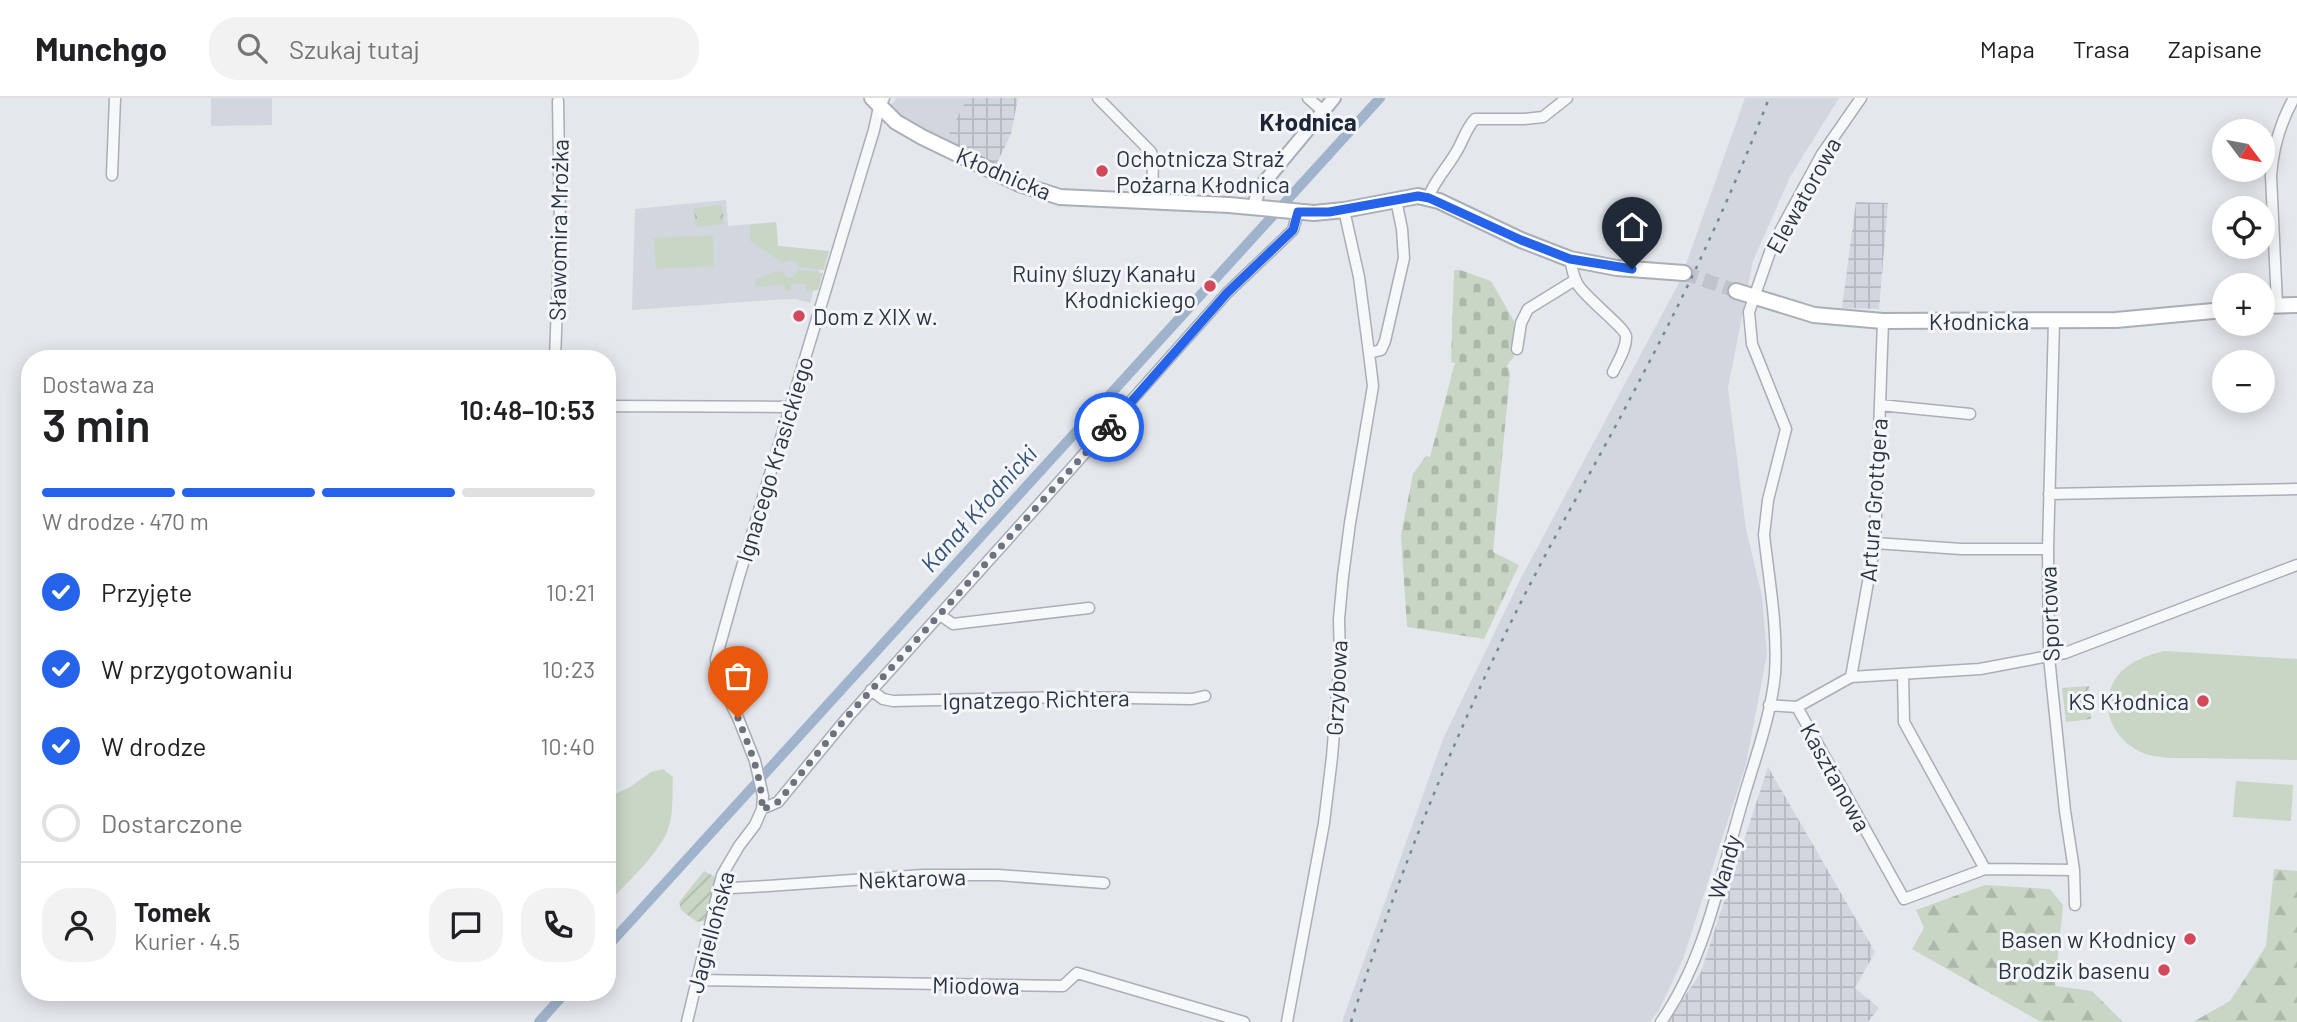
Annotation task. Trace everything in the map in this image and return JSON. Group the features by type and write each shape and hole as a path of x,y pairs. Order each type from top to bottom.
{"main road":[{"name":"Kłodnicka","path":"878,101 896,122 922,137 1041,193 1078,199 1229,205 1314,213 1418,196 1429,198 1570,259 1617,268 1684,273"},
{"name":"Kłodnicka","path":"1736,291 1814,315 1883,321 2116,320 2212,311"},
{"path":"2275,305 2297,305"}],"street":[{"path":"112,175 115,98"},
{"path":"1098,98 1150,152 1153,159 1152,202"},
{"path":"1308,98 1323,111"},
{"path":"1254,208 1258,190 1334,98"},
{"path":"1429,198 1433,185 1458,150 1469,125 1475,119 1543,117 1567,98"},
{"name":"Elewatorowa","path":"1755,297 1772,246 1822,153 1861,98"},
{"path":"2270,273 2272,155 2281,124 2294,98"},
{"name":"Ignacego Krasickiego","path":"762,810 763,796 755,761 718,677 716,659 874,130 878,101"},
{"name":"Sławomira Mrożka","path":"555,350 561,222 558,102"},
{"path":"1369,353 1381,350 1385,341 1404,258 1396,200"},
{"name":"Grzybowa","path":"1287,1022 1324,823 1340,659 1339,619 1344,566 1373,386 1359,277 1344,210"},
{"path":"762,810 778,802 871,690 1227,293 1293,230 1295,212"},
{"path":"1570,259 1575,280 1596,306 1624,330 1624,349 1612,372"},
{"path":"1517,349 1521,323 1528,309 1575,280"},
{"path":"1755,297 1749,312 1752,344 1786,429 1765,517 1776,653 1769,705"},
{"name":"Artura Grottgera","path":"1851,677 1875,543 1883,321"},
{"name":"Sportowa","path":"2054,321 2048,550 2049,657 2074,870 2075,905"},
{"name":"Artura Grottgera","path":"1880,405 1970,414"},
{"path":"616,406 791,407"},
{"path":"2049,494 2297,489"},
{"path":"1875,543 1961,549 2048,550"},
{"path":"1797,707 1851,677 1980,669 2065,653 2297,565"},
{"path":"940,615 953,624 1089,608"},
{"path":"1903,674 1904,722 1985,869"},
{"name":"Ignatzego Richtera","path":"871,690 883,699 892,701 1067,697 1192,699 1205,696"},
{"name":"Kasztanowa","path":"1769,705 1797,707 1904,900 1985,869 2074,870"},
{"name":"Wandy","path":"1661,1022 1675,1001 1704,937 1769,705"},
{"name":"Jagiellońska","path":"687,1022 726,866 755,825 762,810"},
{"name":"Nektarowa","path":"719,886 731,888 923,875 998,875 1104,883"},
{"name":"Miodowa","path":"696,980 1063,986 1077,973 1244,1022"}],"shaded area":[{"path":"211,98 272,98 272,125 211,126"},
{"path":"897,98 967,98 946,140 908,120 890,106"},
{"path":"967,98 1018,98 1011,134 996,165 946,140"},
{"path":"1745,98 1839,98 1790,177 1753,261 1728,388 1746,529 1762,596 1767,654 1746,764 1683,959 1659,1010 1650,1022 1342,1022 1443,739 1520,580 1680,281"},
{"path":"726,200 728,226 776,222 778,246 825,251 810,303 796,299 632,310 635,209"},
{"path":"1856,202 1888,203 1879,309 1842,308"},
{"path":"1768,767 1875,952 1855,988 1879,1008 1868,1022 1668,1022 1701,972"}],"green space":[{"path":"722,205 724,224 696,227 694,208"},
{"path":"776,222 778,246 829,251 824,270 799,267 796,261 788,260 783,263 750,241 750,225"},
{"path":"713,235 714,266 656,269 654,238"},
{"path":"799,270 823,273 818,290 806,291 805,284 791,284 791,291 785,291 784,285 756,287 755,280 775,272 781,271 787,278 793,277"},
{"path":"1454,270 1491,281 1514,321 1514,357 1507,365 1510,374 1493,552 1519,565 1484,639 1407,627 1401,535 1413,474 1426,456 1430,457 1455,363 1451,362"},
{"name":"KS Kłodnica","path":"2164,651 2297,659 2297,760 2166,757 2146,754 2128,744 2111,720 2108,710 2110,690 2125,668 2139,659"},
{"path":"2089,686 2091,719 2066,722 2062,688"},
{"path":"663,769 673,777 669,825 662,841 648,860 616,895 616,794 651,772"},
{"path":"2236,781 2293,785 2291,821 2233,817"},
{"path":"2274,869 2297,871 2297,1022 2193,1022 2230,1001 2266,946"},
{"path":"704,871 717,878 706,920 697,922 681,910 679,902"},
{"path":"1985,885 2050,889 2063,905 2055,986 2092,991 2123,1022 2041,1022 1912,949 1924,928 1916,910"}],"waterway":[{"name":"Kanał Kłodnicki","path":"616,937 1380,98"},
{"name":"Kanał Kłodnicki","path":"539,1022 558,1001"}],"tunnel":[{"path":"1684,273 1736,291"}],"railway":[{"path":"1351,1022 1426,813 1493,660 1532,580 1678,305 1726,203 1769,98"}],"way so far":[{"path":"738,718 755,761 763,796 762,810 778,802 846,718 1109,427"}],"place":[{"name":"Ochotnicza Straż Pożarna Kłodnica","path":"1102,171"},
{"name":"Ruiny śluzy Kanału Kłodnickiego","path":"1210,286"},
{"name":"Dom z XIX w.","path":"799,316"},
{"name":"KS Kłodnica","path":"2203,701"},
{"name":"Basen w Kłodnicy","path":"2190,939"},
{"name":"Brodzik basenu","path":"2164,970"}],"district":[{"name":"Kłodnica","path":"1308,121"}],"route":[{"path":"1109,427 1227,293 1293,230 1298,212 1329,212 1418,196 1439,201 1521,240 1570,259 1632,269"}]}
